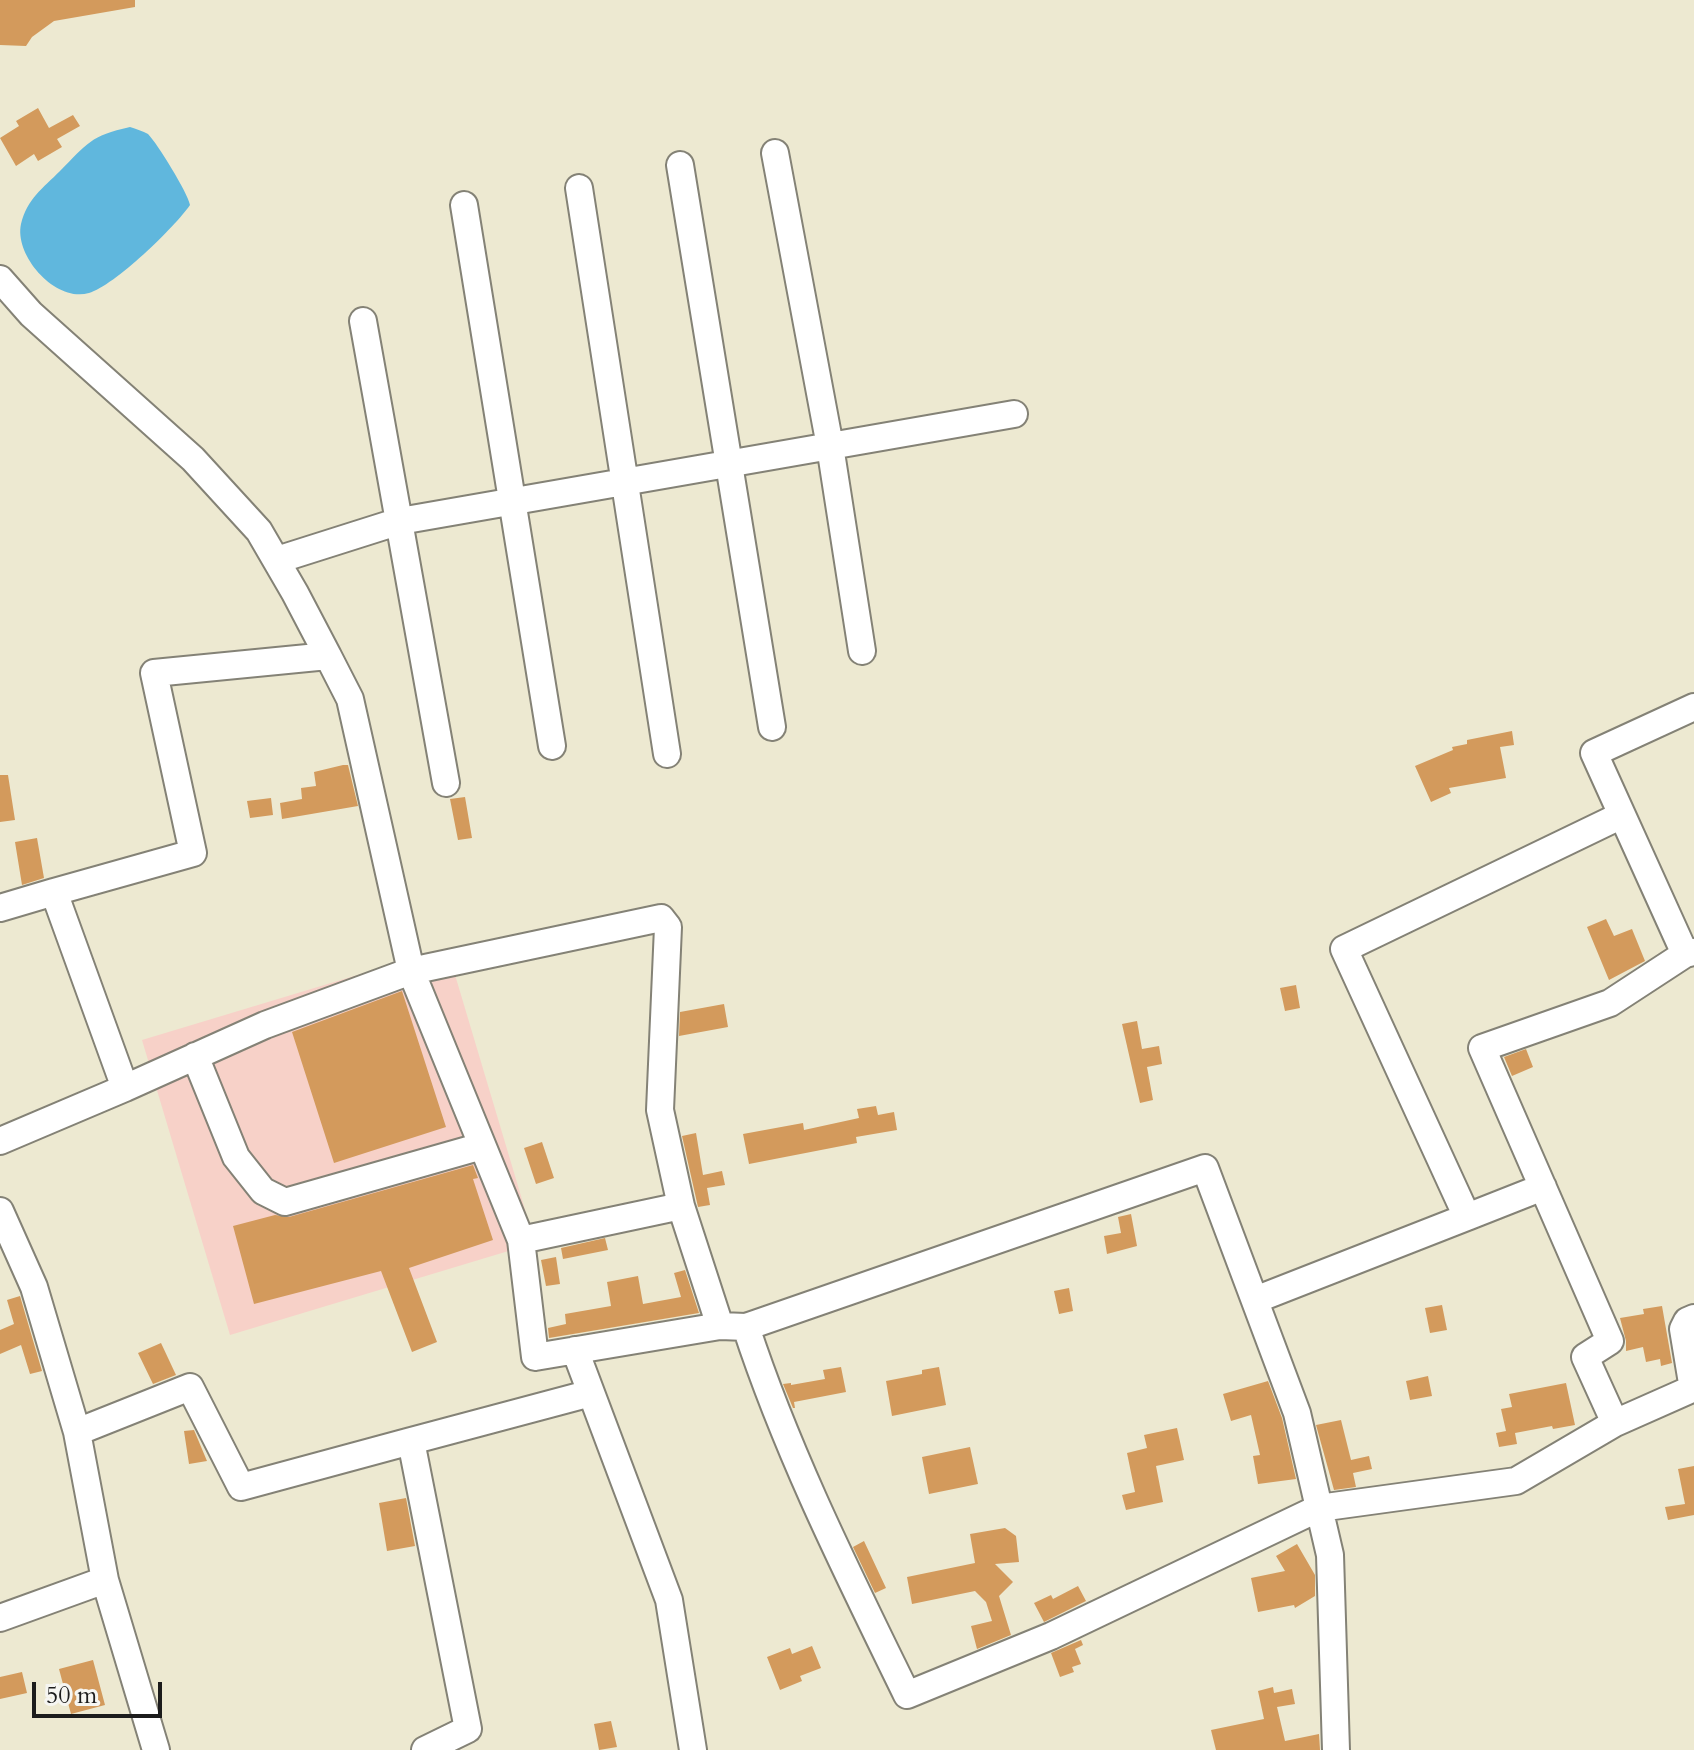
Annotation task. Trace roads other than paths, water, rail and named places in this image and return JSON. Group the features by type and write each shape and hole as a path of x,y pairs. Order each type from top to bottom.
{"street":[{"path":"775,153 830,446 862,651"},
{"path":"680,165 772,727"},
{"path":"579,188 667,754"},
{"path":"464,205 552,746"},
{"path":"0,279 31,314 193,459 259,531 350,699 411,971 521,1240 535,1357 720,1326 746,1327 1205,1168 1297,1413 1330,1555 1336,1750"},
{"path":"363,321 446,783"},
{"path":"277,560 400,521 1014,414"},
{"path":"0,908 193,853 154,673 328,656"},
{"path":"1615,1423 1585,1357 1610,1341 1482,1048 1610,1003 1690,953 1594,753 1694,707"},
{"path":"1467,1217 1344,949 1622,815"},
{"path":"54,892 125,1088"},
{"path":"0,1141 265,1025 411,971 661,918 668,927 668,954 660,1110 681,1206 720,1326"},
{"path":"195,1056 236,1157 263,1191 285,1202 482,1146"},
{"path":"1255,1300 1543,1187"},
{"path":"521,1240 681,1206"},
{"path":"0,1211 34,1287 77,1432 105,1580 156,1750"},
{"path":"746,1327 769,1395 818,1514 907,1695 1051,1636 1319,1508 1516,1481 1615,1423 1694,1388 1683,1329 1687,1321 1694,1318"},
{"path":"575,1350 669,1600 688,1749"},
{"path":"77,1432 190,1387 241,1487 591,1393"},
{"path":"411,1441 472,1739 425,1750"},
{"path":"0,1618 105,1580"}],"water":[{"path":"130,127 148,134 152,139 190,205 158,241 100,288 89,293 63,291 40,274 24,250 21,224 24,215 36,194 84,147 98,137"}]}
